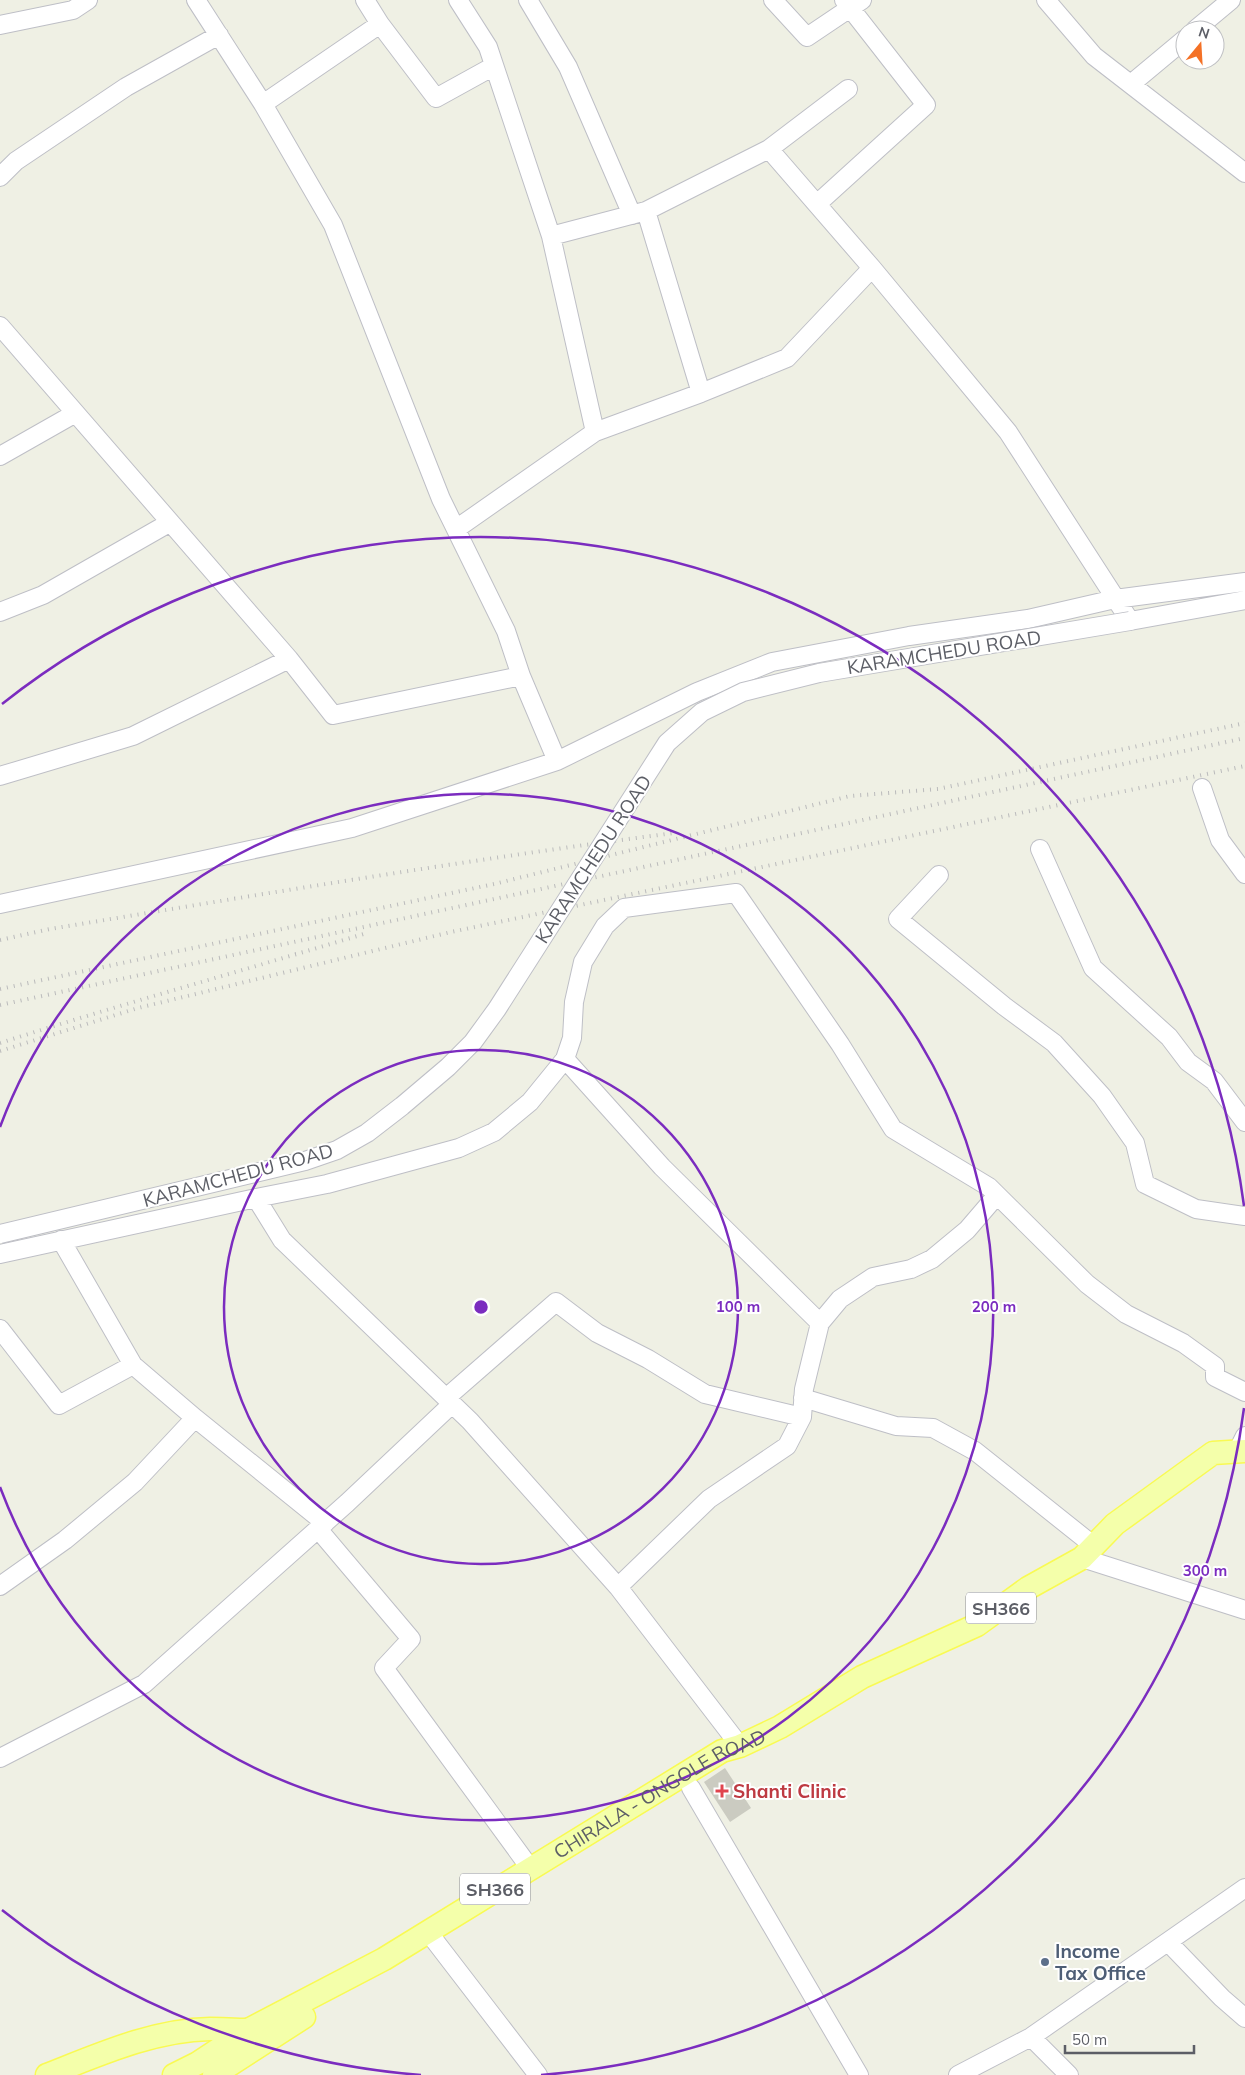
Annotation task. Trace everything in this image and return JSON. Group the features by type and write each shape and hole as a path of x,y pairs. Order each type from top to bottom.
{"main road":[{"name":"CHIRALA - ONGOLE ROAD","path":"47,2075 113,2049 157,2037 208,2029 248,2030 276,2018 384,1959 722,1752 740,1746 780,1726 862,1677 977,1625 1028,1588 1088,1552 1115,1524 1213,1453 1243,1446"},
{"name":"SH366","path":"214,2075 299,2020 435,1941 730,1764 740,1746"},
{"path":"174,2075 198,2063 248,2030"}],"street":[{"path":"0,25 74,10 88,0"},
{"path":"365,0 380,24 436,98 494,66"},
{"path":"458,0 488,47 551,236 594,432"},
{"path":"528,0 568,67 639,213 701,393"},
{"path":"773,0 806,37 852,3 926,106 817,204"},
{"path":"1046,0 1094,56 1245,173"},
{"path":"1208,20 1231,0"},
{"path":"200,1 219,35 263,104 333,225 441,499 506,631 521,676 557,761"},
{"path":"263,104 380,24"},
{"path":"0,177 16,161 126,88 219,35"},
{"path":"1131,84 1175,47"},
{"path":"551,236 639,213 769,149 848,90"},
{"path":"769,149 872,268 1008,432 1130,621"},
{"path":"456,529 594,432 701,393 787,358 872,268"},
{"path":"0,326 74,414 289,659 333,715 521,676"},
{"path":"0,456 74,414"},
{"path":"0,612 43,594 169,523"},
{"path":"0,904 352,828 557,761 697,692 772,662 909,636 1028,619 1115,599 1245,582"},
{"name":"KARAMCHEDU ROAD","path":"0,1234 305,1161 337,1150 367,1133 448,1067 473,1042 497,1009 667,743 702,712 743,692 819,673 1245,600"},
{"path":"0,776 133,736 289,659"},
{"path":"1202,788 1220,840 1245,874"},
{"path":"1040,849 1093,968 1169,1037 1188,1062 1214,1081 1245,1122"},
{"path":"939,875 898,919 1004,1006 1054,1043 1102,1096 1135,1143 1145,1184 1196,1209 1245,1216"},
{"path":"0,1254 328,1184 450,1150 494,1132 530,1102 565,1059 572,1038 574,1002 583,962 605,926 624,908 736,894 840,1044 893,1129 989,1187 1087,1284 1126,1314 1183,1343 1215,1366 1216,1377 1245,1392"},
{"path":"565,1059 662,1167 820,1323"},
{"path":"618,1586 709,1500 787,1446 802,1417 803,1398 820,1323 840,1299 873,1277 911,1269 932,1259 967,1230 997,1195"},
{"path":"256,1198 282,1240 449,1401 618,1586 740,1746"},
{"path":"61,1240 133,1365 321,1526 411,1639 384,1668 530,1868"},
{"path":"0,1758 144,1684 321,1526 449,1401 556,1302 598,1333 648,1359 705,1394 802,1417"},
{"path":"0,1329 59,1405 133,1365"},
{"path":"803,1398 896,1426 933,1428 976,1451 1088,1552 1245,1610"},
{"path":"0,1586 65,1540 135,1482 195,1418"},
{"path":"690,1788 859,2075"},
{"path":"958,2075 1031,2037 1245,1888"},
{"path":"435,1941 538,2075"},
{"path":"1168,1942 1222,1998 1245,2018"},
{"path":"1031,2037 1069,2075"}],"building":[{"path":"725,1768 751,1808 730,1822 704,1782"}],"railway":[{"path":"0,989 494,884 850,796 938,789 1245,723"},
{"path":"0,1005 1245,738"},
{"path":"0,1051 138,1008 451,932 1245,766"},
{"path":"0,940 50,929 361,878 674,833"},
{"path":"0,1043 367,933"}],"place":[{"name":"Shanti Clinic","path":"722,1791"},
{"name":"Income Tax Office","path":"1045,1962"}]}
